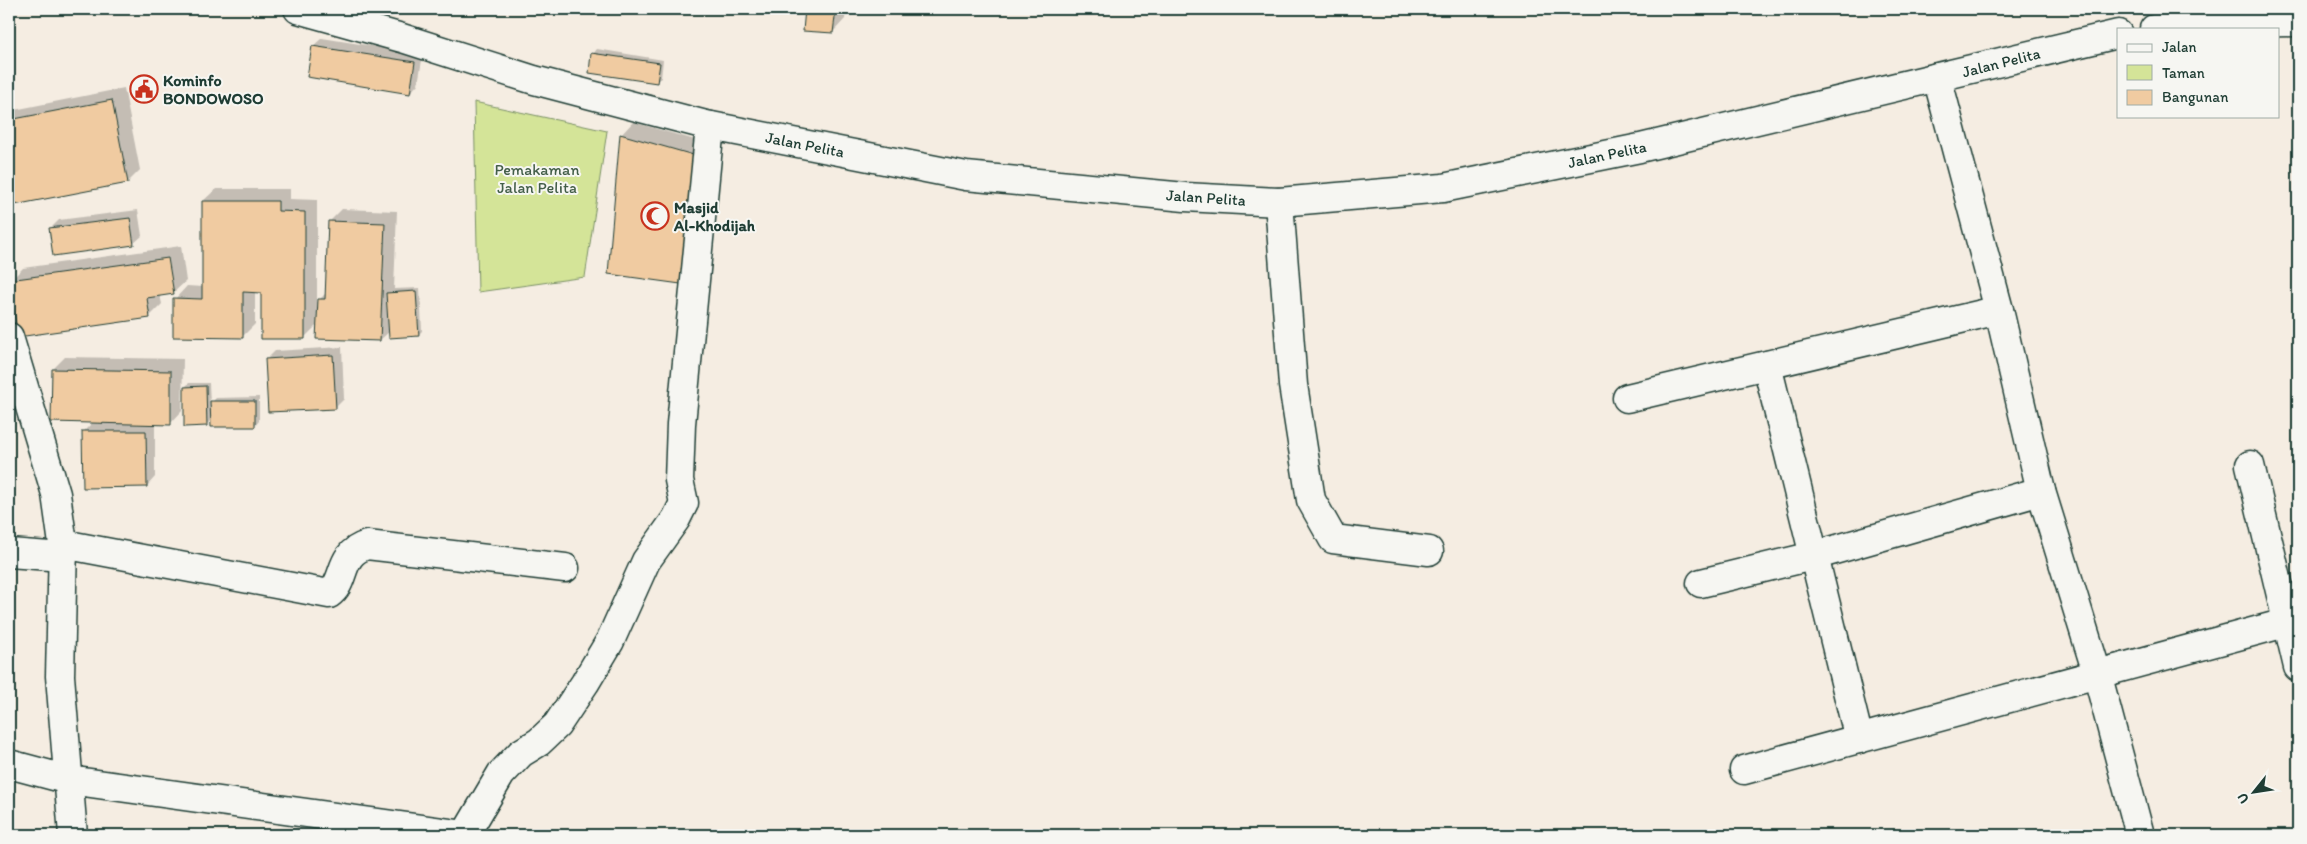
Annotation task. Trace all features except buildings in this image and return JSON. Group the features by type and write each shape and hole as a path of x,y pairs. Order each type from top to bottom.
{"street":[{"name":"Jalan Pelita","path":"298,9 402,38 534,80 710,126 966,176 1185,197 1279,202 1443,188 1640,148 2117,34"},
{"path":"2165,28 2219,23 2298,22"},
{"path":"1937,77 1998,310 2040,490 2098,674 2140,835"},
{"path":"9,764 69,780 465,835 501,774 521,753 539,742 562,718 610,641 646,561 676,519 684,502 679,480 681,424 710,126"},
{"path":"1279,202 1293,385 1310,500 1333,539 1429,550"},
{"path":"1627,398 1998,310"},
{"path":"9,337 56,494 62,551 60,676 73,835"},
{"path":"1767,365 1812,556 1859,739"},
{"path":"2250,465 2289,622 2298,667"},
{"path":"1701,583 1812,556 2040,490"},
{"path":"9,553 62,551 329,594 335,589 342,567 356,548 367,544 565,568"},
{"path":"1744,770 2289,622"}],"green space":[{"name":"Pemakaman Jalan Pelita","path":"474,102 607,131 585,277 478,292"}],"place":[{"name":"Kominfo BONDOWOSO","path":"144,89"},
{"name":"Masjid Al-Khodijah","path":"655,216"}]}
